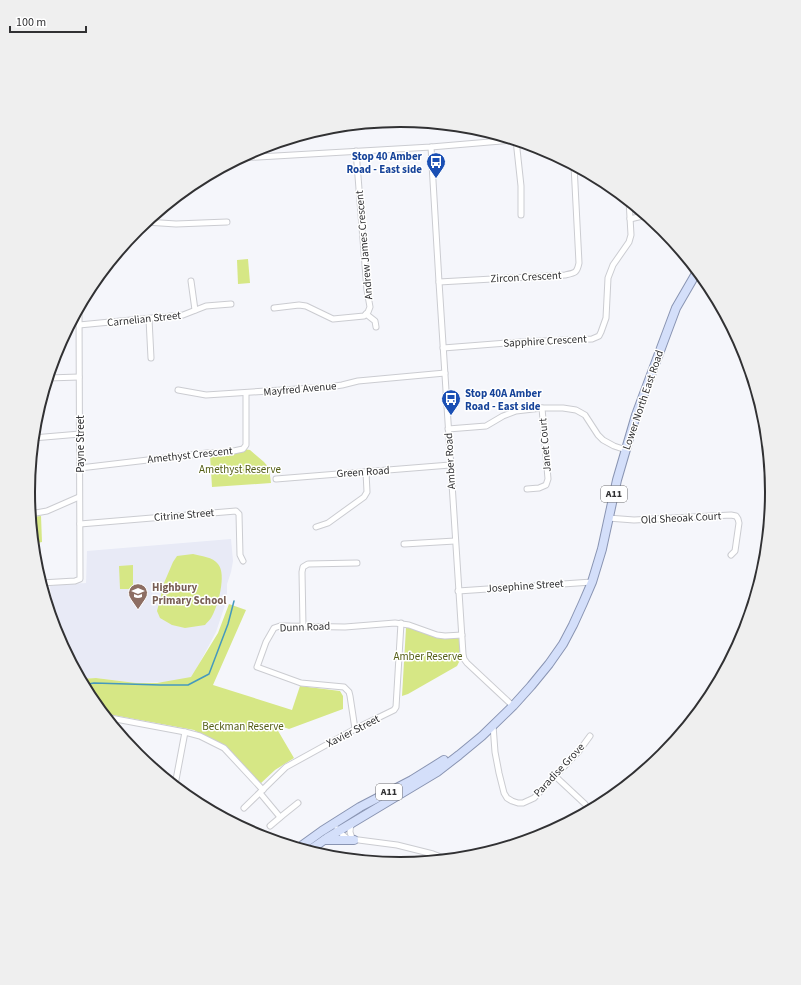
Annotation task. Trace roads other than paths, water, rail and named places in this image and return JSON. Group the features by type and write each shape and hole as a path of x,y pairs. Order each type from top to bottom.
{"main road":[{"name":"Lower North East Road","path":"304,845 336,828 352,822 436,772 459,755 482,736 513,706 549,664 563,644 592,582 602,549 617,480 636,415 676,308 694,276"},
{"name":"Lower North East Road","path":"313,848 324,840 360,807 412,780 482,736"},
{"path":"324,840 354,840"}],"street":[{"path":"257,157 431,147 501,141"},
{"path":"516,145 521,186 520,215"},
{"name":"Amber Road","path":"431,147 463,654 467,663 513,706"},
{"name":"Andrew James Crescent","path":"274,308 299,305 306,306 333,319 364,316 368,312 370,307 366,282 356,151"},
{"name":"Zircon Crescent","path":"439,282 574,274 578,269 579,263 574,171"},
{"name":"Sapphire Crescent","path":"443,348 521,342 592,339 599,336 606,318 608,278 613,265 630,242 629,208"},
{"path":"630,219 640,217"},
{"path":"155,223 176,224 227,222"},
{"path":"191,281 195,310"},
{"name":"Carnelian Street","path":"79,325 183,315 206,306 231,304"},
{"name":"Andrew James Crescent","path":"366,314 375,321 376,327"},
{"path":"149,319 152,358"},
{"name":"Payne Street","path":"46,583 76,581 80,579 81,572 79,497 79,320"},
{"name":"Mayfred Avenue","path":"178,390 206,395 246,393 329,387 358,381 445,373"},
{"path":"53,378 79,377"},
{"name":"Amethyst Crescent","path":"80,468 243,449 246,445 246,393"},
{"path":"448,429 486,426 503,416 516,411 542,408 563,408 576,410 585,415 603,440 626,450"},
{"name":"Janet Court","path":"526,489 539,488 546,485 548,479 542,408"},
{"path":"39,437 80,434"},
{"name":"Green Road","path":"276,479 450,465"},
{"path":"316,527 328,523 364,497 367,492 366,472"},
{"path":"36,513 47,511 79,497"},
{"name":"Citrine Street","path":"80,524 236,511 239,514 240,555 243,561"},
{"name":"Old Sheoak Court","path":"608,518 634,520 736,516 738,523 735,551 731,555"},
{"path":"404,544 455,541"},
{"path":"303,626 303,567 308,564 357,563"},
{"name":"Josephine Street","path":"458,591 592,582"},
{"name":"Dunn Road","path":"354,729 350,696 349,692 344,687 301,683 257,667 266,642 274,628 280,626 345,626 401,623 437,635 462,635"},
{"name":"Xavier Street","path":"244,808 286,768 354,729 396,708 401,623"},
{"path":"114,719 185,732 200,736 224,748 262,792 280,817"},
{"name":"Paradise Grove","path":"493,726 495,752 504,793 507,798 518,803 528,802 534,798 579,750 590,736"},
{"path":"176,780 185,732"},
{"path":"555,776 585,804"},
{"path":"270,826 298,803"},
{"path":"352,822 350,833 354,840"},
{"path":"336,828 345,836 354,840 397,844 438,856"}],"waterway":[{"path":"89,684 188,685 209,674 228,624 234,601"}],"place":[{"name":"Stop 40 Amber Road - East side","path":"436,179"},
{"name":"Stop 40A Amber Road - East side","path":"451,416"},
{"name":"Highbury Primary School","path":"138,610"}],"park label":[{"name":"Amethyst Reserve","path":"240,469"},
{"name":"Amber Reserve","path":"428,656"},
{"name":"Beckman Reserve","path":"243,726"}]}
